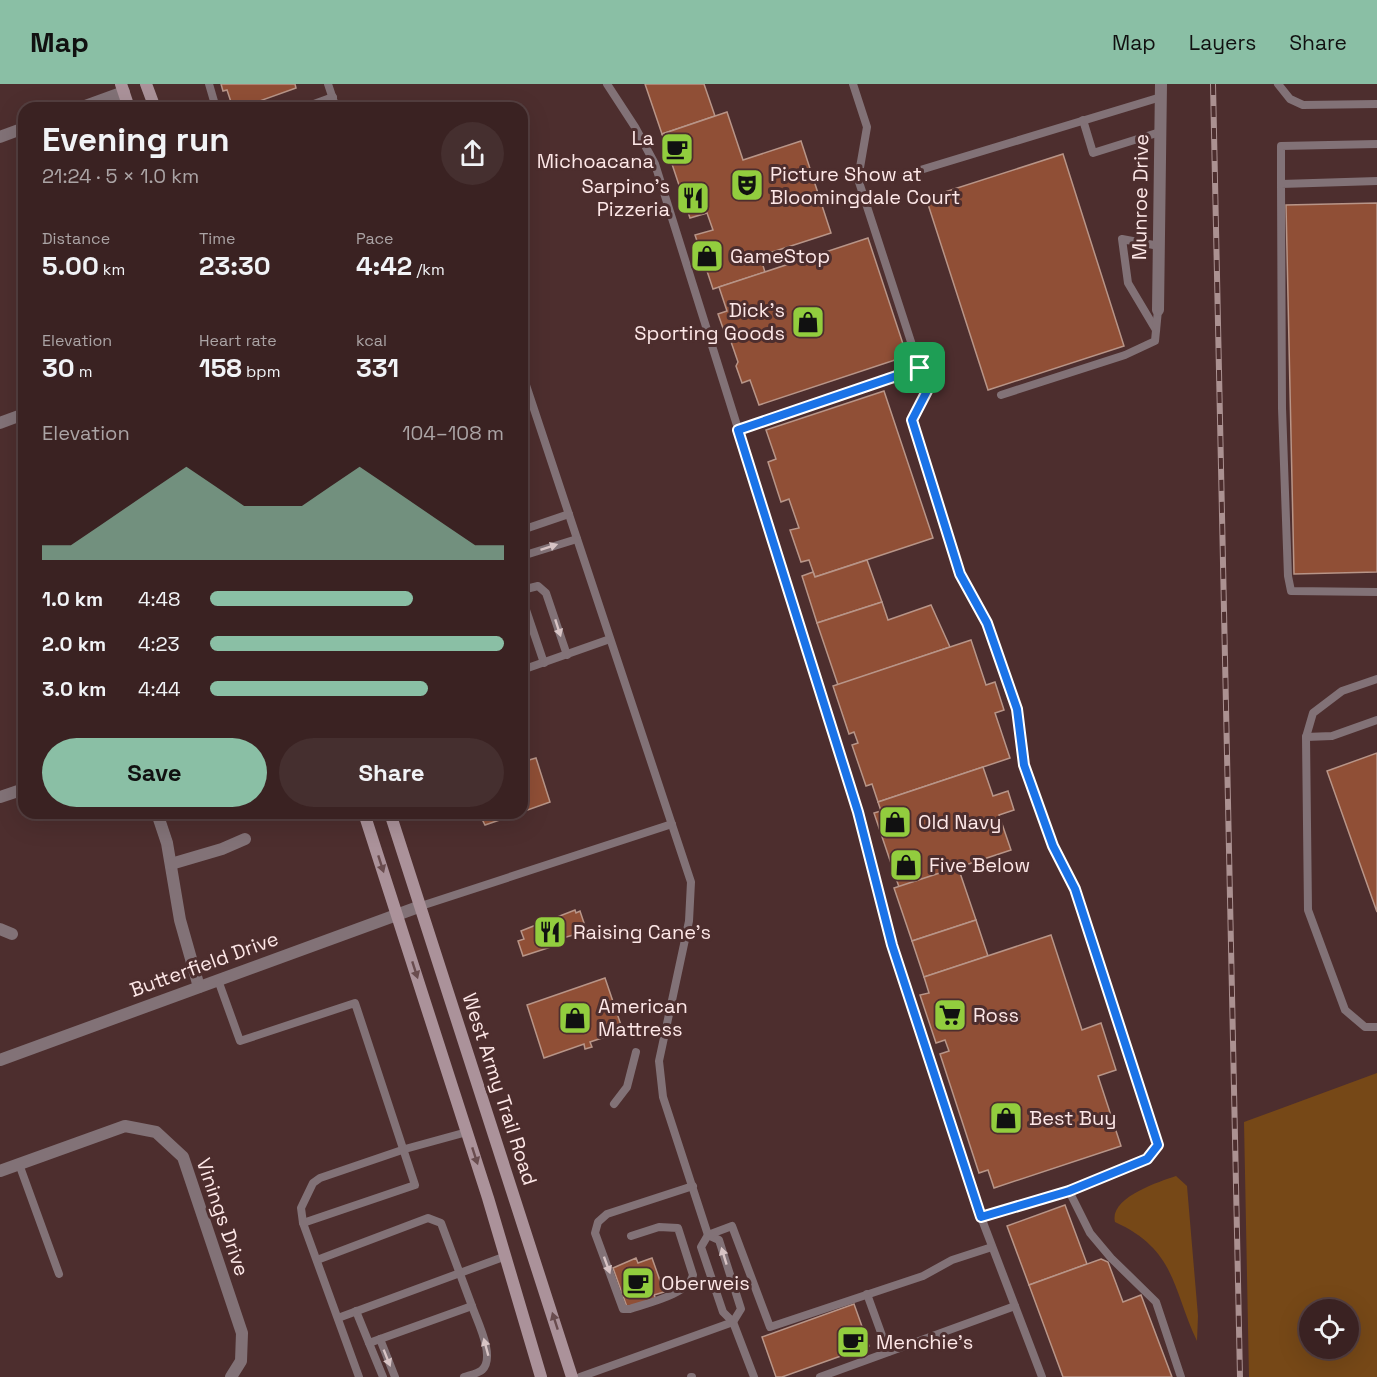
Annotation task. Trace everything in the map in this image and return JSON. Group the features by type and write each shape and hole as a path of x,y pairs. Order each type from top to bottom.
{"main road":[{"path":"146,84 153,102"},
{"path":"366,819 506,1256 541,1377"},
{"name":"West Army Trail Road","path":"392,819 572,1377"}],"street":[{"path":"93,102 122,88"},
{"name":"Munroe Drive","path":"1158,310 1161,90"},
{"path":"0,137 18,130"},
{"path":"0,423 18,416"},
{"path":"0,797 18,791"},
{"path":"159,819 167,843 180,920 199,987"},
{"path":"171,864 222,849 245,839"},
{"name":"Butterfield Drive","path":"0,1060 421,906"},
{"name":"Vinings Drive","path":"0,1172 125,1126 156,1132 183,1157 242,1333 241,1361 231,1377"}],"lane":[{"path":"209,84 214,102"},
{"path":"328,84 334,102"},
{"path":"607,84 635,127 655,164 858,812 892,945 981,1217 1042,1377"},
{"path":"853,84 867,127 858,179 927,391 912,420 960,574 987,623 1017,709 1024,765 1053,846 1075,889 1158,1145 1147,1159 1069,1191 981,1217"},
{"path":"1278,84 1290,99 1303,105 1377,104"},
{"path":"917,171 1083,120 1161,90"},
{"path":"319,102 333,97"},
{"path":"1083,120 1093,153 1160,132"},
{"path":"1377,144 1281,146 1282,408 1288,576 1291,591 1377,592"},
{"path":"1281,184 1377,181"},
{"path":"1156,330 1128,283 1122,239 1159,246"},
{"path":"1001,395 1125,355 1155,341 1158,310"},
{"path":"738,430 920,368"},
{"path":"528,391 691,882 691,904 659,1061 663,1097 708,1235 719,1240 741,1309 733,1322 580,1377"},
{"path":"528,528 569,514"},
{"path":"528,554 577,539"},
{"path":"528,588 538,586 546,593 567,655"},
{"path":"528,616 544,663"},
{"path":"528,668 610,639"},
{"path":"1377,679 1342,691 1313,713 1306,737 1308,910 1345,1010 1365,1027 1377,1026"},
{"path":"1306,737 1332,736 1377,720"},
{"path":"421,906 672,824"},
{"path":"218,980 240,1041 355,1003 415,1185 303,1222"},
{"path":"614,1104 627,1087 636,1052"},
{"path":"359,1377 303,1222 301,1208 313,1183 320,1178 405,1149 467,1132"},
{"path":"19,1164 59,1274"},
{"path":"631,1236 659,1227 678,1228 693,1275 692,1282 682,1290 630,1309 623,1309 595,1233 598,1222 607,1214 693,1186"},
{"path":"1069,1191 1090,1233 1111,1258 1156,1302 1181,1377"},
{"path":"317,1260 428,1218 441,1223 487,1347 489,1359 482,1371 464,1377"},
{"path":"754,1377 733,1322 723,1312 701,1247 708,1235 732,1226 770,1327 923,1276 952,1260 992,1247"},
{"path":"338,1318 506,1256"},
{"path":"867,1294 888,1352"},
{"path":"369,1343 472,1306"},
{"path":"820,1377 1015,1306"},
{"path":"356,1311 383,1377"},
{"path":"380,1339 395,1377"}],"shaded area":[{"path":"1377,1073 1377,1377 1249,1377 1244,1122"},
{"path":"1176,1176 1187,1186 1198,1316 1197,1341 1170,1272 1161,1258 1135,1233 1115,1222 1115,1213 1127,1198 1147,1187"}],"building":[{"path":"221,84 295,84 296,88 257,102 231,102 227,90 223,91"},
{"path":"645,84 704,84 715,116 662,134"},
{"name":"Picture Show at Bloomingdale Court","path":"727,112 743,160 801,141 831,233 760,256 765,272 713,289 695,235 713,230 707,213 690,218 662,134"},
{"path":"1063,154 1124,346 988,390 926,198"},
{"path":"1377,203 1377,572 1294,574 1286,205"},
{"name":"Dick's Sporting Goods","path":"868,238 907,356 759,405 750,380 742,383 736,366 738,362 728,333 724,331 718,314 727,311 719,287"},
{"path":"884,391 933,538 815,577 809,560 801,562 790,530 799,528 789,499 781,502 768,462 776,459 766,430"},
{"path":"867,560 882,602 817,623 802,576 813,572 815,577"},
{"path":"882,602 888,620 931,605 950,647 838,685 817,623"},
{"path":"971,640 986,685 995,682 1004,710 995,713 1010,758 878,802 872,784 866,786 852,745 858,743 854,732 849,734 833,686"},
{"path":"1377,753 1377,912 1327,771"},
{"path":"536,758 550,802 528,810 528,760"},
{"path":"983,767 993,796 1008,791 1014,810 999,815 1011,850 899,887 874,813 881,811 878,802"},
{"path":"482,819 502,819 485,825"},
{"path":"958,867 976,920 912,941 894,888"},
{"name":"Raising Cane's","path":"575,910 576,913 580,911 585,926 578,928 580,933 556,940 557,945 523,956 518,941 524,939 521,931 546,921 545,919 551,917 552,919"},
{"path":"976,920 988,956 924,977 912,941"},
{"path":"1051,935 1082,1030 1101,1023 1116,1070 1098,1076 1121,1146 994,1188 988,1170 979,1173 940,1054 949,1051 945,1040 936,1043 920,995 929,993 924,977"},
{"name":"American Mattress","path":"605,978 623,1031 590,1042 592,1047 585,1049 584,1044 544,1058 527,1005"},
{"path":"1065,1205 1087,1264 1029,1285 1007,1226"},
{"path":"636,1258 638,1263 652,1258 664,1292 654,1295 656,1299 627,1307 613,1268"},
{"path":"1101,1259 1108,1262 1123,1302 1141,1295 1172,1377 1063,1377 1029,1285"},
{"path":"854,1304 869,1346 782,1377 776,1377 762,1337"}],"railway":[{"path":"1213,84 1240,1377"}],"place":[{"name":"La Michoacana","path":"677,149"},
{"name":"Picture Show at Bloomingdale Court","path":"747,185"},
{"name":"Sarpino's Pizzeria","path":"693,198"},
{"name":"GameStop","path":"707,256"},
{"name":"Dick's Sporting Goods","path":"808,322"},
{"name":"Old Navy","path":"895,822"},
{"name":"Five Below","path":"906,865"},
{"name":"Raising Cane's","path":"550,932"},
{"name":"Ross","path":"950,1015"},
{"name":"American Mattress","path":"575,1018"},
{"name":"Best Buy","path":"1006,1118"},
{"name":"Oberweis","path":"638,1283"},
{"name":"Menchie's","path":"853,1342"}],"route":[{"path":"920,368 927,391 912,420 960,574 987,623 1017,709 1024,765 1053,846 1075,889 1158,1145 1147,1159 1069,1191 981,1217 892,945 858,812 738,430 920,368"}]}
